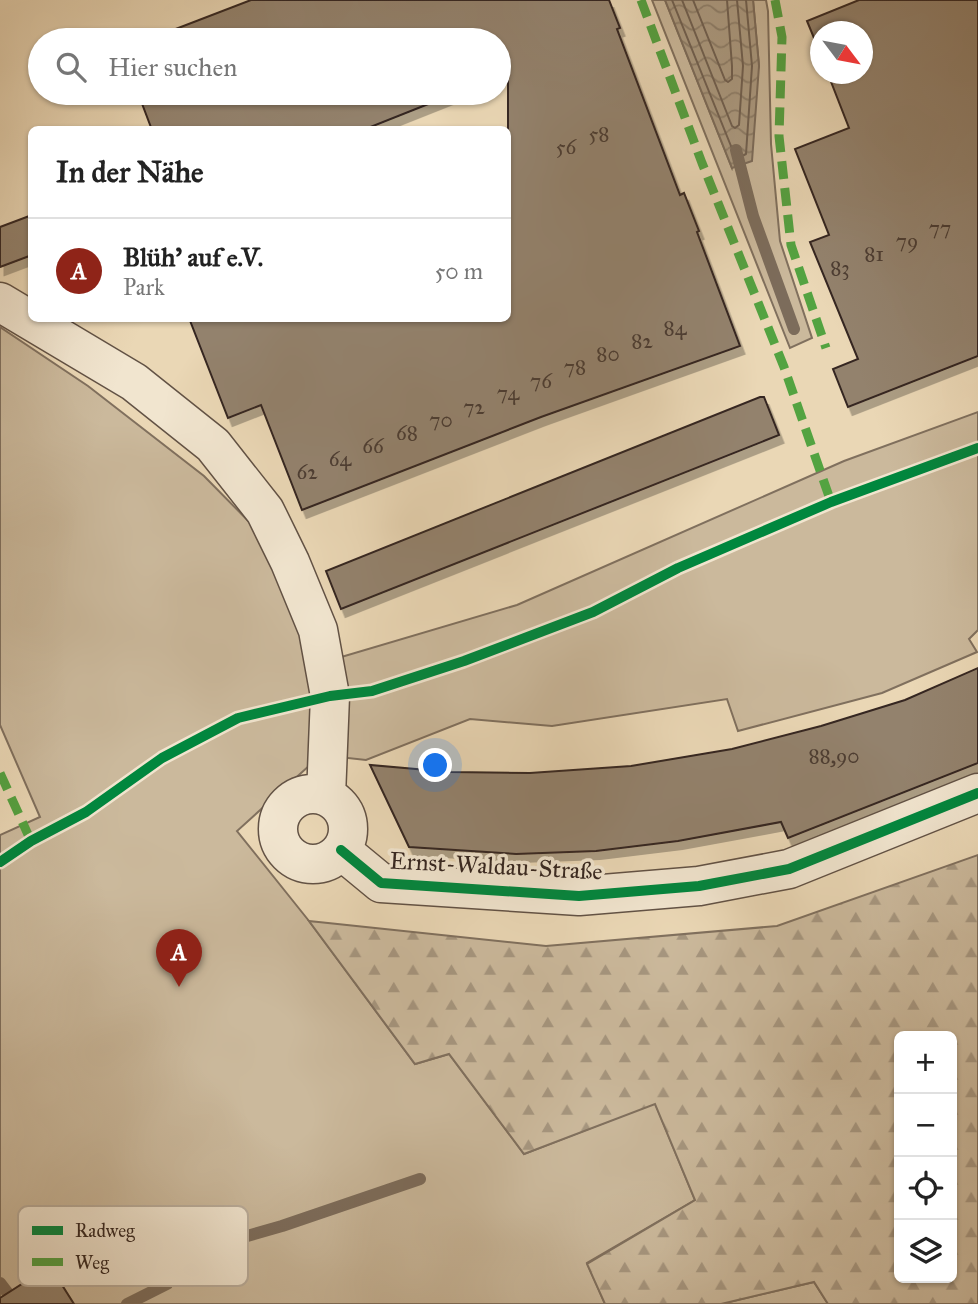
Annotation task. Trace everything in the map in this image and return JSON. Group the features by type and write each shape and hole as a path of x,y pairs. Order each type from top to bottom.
{"street":[{"path":"0,302 28,319"},
{"path":"34,322 134,382 213,445 265,511 318,630 330,696 326,796"},
{"name":"Ernst-Waldau-Straße","path":"341,850 381,883 579,896 699,886 789,869 978,793"},
{"path":"313,794 326,796 337,803 345,813 348,826 347,838 341,850 332,859 318,864 303,863 290,855 281,843 279,828 282,815 289,804 300,797 313,794"}],"green space":[{"path":"652,0 665,0 732,168 759,66 753,0 766,0 771,144 780,241 812,338 790,348"},
{"path":"0,327 88,386 204,476 268,541 311,666 517,605 844,461 978,412 978,630 969,639 977,652 882,693 738,731 727,699 552,726 470,719 366,760 321,755 237,831 309,921 415,1064 449,1054 524,1154 655,1103 695,1200 587,1263 605,1304 0,1304 0,835 40,817 0,725"},
{"path":"978,855 978,1304 828,1304 814,1282 721,1304 605,1304 587,1264 695,1200 655,1104 524,1154 449,1054 415,1064 309,921 546,946 777,926"},
{"path":"814,1282 828,1304 721,1304"}],"water":[{"path":"665,0 753,0 759,66 752,161 732,168"}],"building":[{"path":"251,0 609,0 620,28 617,29 680,195 684,193 699,231 697,232 740,346 541,417 302,510 261,405 228,418 191,322 511,322 511,126 508,126 508,105 511,105 511,28 178,28"},
{"path":"859,0 978,0 978,356 848,407 833,369 858,359 810,242 829,235 795,149 849,128 832,84 873,84 873,21 810,21 810,28 807,21"},
{"path":"143,105 426,105 373,126 150,126"},
{"path":"28,216 28,256 0,267 0,227"},
{"path":"764,397 779,435 341,609 326,571"},
{"path":"978,668 978,763 788,838 781,822 678,841 596,851 516,854 409,847 370,765 450,772 530,773 631,766 732,749 821,726 905,700"},
{"path":"19,1286 63,1286 74,1304 0,1304 0,1298"}],"waterway":[{"path":"736,150 753,216 794,329"},
{"path":"248,1236 420,1179"},
{"path":"0,1283 16,1304"},
{"path":"127,1304 163,1286"}],"marked path":[{"path":"641,0 702,163 784,367 831,502"},
{"path":"775,0 782,37 779,136 791,245 826,348"},
{"path":"0,773 31,841"}],"cycle path":[{"path":"0,862 31,841 86,812 162,758 238,718 330,696 372,691 464,661 593,612 678,568 831,502 978,448"},
{"path":"341,850 381,883 579,896 699,886 789,869 978,793"}],"place":[{"name":"Blüh' auf e.V.","path":"179,987"}]}
